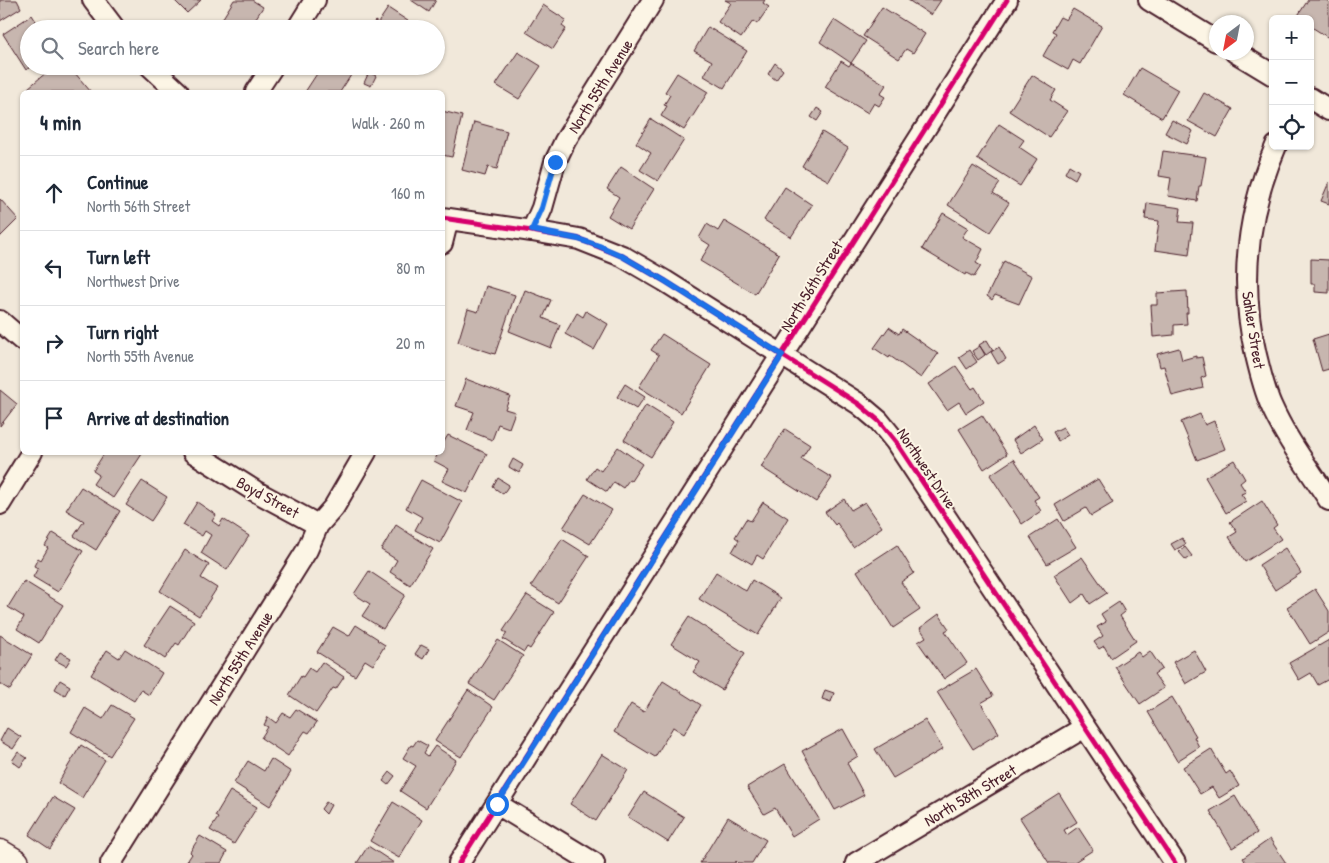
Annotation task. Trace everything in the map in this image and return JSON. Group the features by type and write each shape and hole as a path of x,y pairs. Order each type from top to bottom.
{"main road":[{"path":"0,854 14,863"}],"street":[{"path":"93,0 108,20"},
{"path":"303,20 315,0"},
{"name":"North 55th Avenue","path":"532,230 542,208 555,162 565,141 653,0"},
{"name":"North 56th Street","path":"459,863 1007,0"},
{"path":"1150,0 1209,37"},
{"path":"1248,60 1269,73"},
{"path":"160,75 176,90"},
{"path":"257,90 267,75"},
{"path":"1314,101 1329,110"},
{"name":"Sahler Street","path":"1274,150 1267,166 1256,202 1246,268 1247,300 1252,337 1260,374 1271,405 1288,438 1329,500"},
{"name":"Northwest Drive","path":"445,219 532,230 578,239 622,256 665,281 859,404 879,421 896,442 1175,863"},
{"path":"0,321 20,338"},
{"path":"0,504 30,455"},
{"name":"Boyd Street","path":"198,455 255,491 318,525"},
{"name":"North 55th Avenue","path":"111,863 307,550 318,525 334,508 364,455"},
{"name":"North 58th Street","path":"856,863 1085,727"},
{"path":"497,804 594,863"}],"building":[{"path":"0,0 17,0 21,8 0,21"},
{"path":"174,0 201,0 187,13"},
{"path":"234,0 252,0 263,7 255,20 222,20"},
{"path":"411,0 436,0 429,12"},
{"path":"725,0 765,0 763,3 769,7 757,24 753,21 741,38 718,22 731,3"},
{"path":"908,0 941,0 931,15"},
{"path":"1308,0 1326,0 1329,2 1329,38 1314,29 1314,15 1298,15"},
{"path":"543,5 566,20 562,26 566,29 553,49 526,32"},
{"path":"882,7 925,34 913,53 906,49 899,59 863,36"},
{"path":"388,8 406,20 380,20"},
{"path":"1073,9 1102,26 1080,64 1073,60 1068,70 1043,56 1056,33 1052,31 1060,17 1066,20"},
{"path":"32,15 35,20 24,20"},
{"path":"834,20 866,41 851,63 820,42"},
{"path":"20,23 20,61 3,34"},
{"path":"708,27 747,51 724,88 704,76 712,61 694,51"},
{"path":"518,52 541,66 519,99 496,85"},
{"path":"841,61 849,66 851,63 886,85 880,94 885,97 879,106 874,103 868,113 825,87"},
{"path":"775,63 783,70 776,80 768,74"},
{"path":"1140,68 1178,90 1162,118 1124,95"},
{"path":"677,73 708,92 684,130 661,116 667,106 664,105 670,95 665,92"},
{"path":"43,75 77,75 89,90 30,90 28,88"},
{"path":"316,75 351,75 341,90 306,90"},
{"path":"368,75 376,76 371,86 364,83"},
{"path":"1032,75 1056,90 1050,100 1067,111 1049,137 1009,111"},
{"path":"1204,93 1233,109 1217,137 1188,121"},
{"path":"817,108 823,112 817,121 811,117"},
{"path":"445,112 462,116 452,157 445,156"},
{"path":"651,119 684,140 658,181 640,170 651,153 636,143"},
{"path":"1172,120 1193,131 1187,144 1165,133"},
{"path":"474,122 507,131 497,169 488,167 485,176 462,170"},
{"path":"999,124 1024,140 1019,147 1037,159 1020,186 977,159"},
{"path":"822,132 848,148 829,181 802,166"},
{"path":"1163,151 1206,157 1197,201 1168,196 1171,178 1159,176"},
{"path":"1069,165 1079,171 1075,179 1065,173"},
{"path":"973,166 1000,183 993,193 1009,203 990,232 948,205"},
{"path":"621,167 654,189 629,229 608,216 619,197 607,189"},
{"path":"1329,182 1329,204 1321,201"},
{"path":"785,187 812,205 791,237 764,220"},
{"path":"0,199 18,219 0,237"},
{"path":"1147,203 1181,208 1179,222 1193,223 1189,255 1155,250 1159,221 1145,219"},
{"path":"943,213 968,228 962,237 983,249 976,263 981,266 974,277 966,273 965,275 922,249"},
{"path":"724,221 779,254 755,294 700,261 710,245 699,238 707,224 718,231"},
{"path":"1311,259 1329,260 1329,293 1315,292 1315,284 1311,284"},
{"path":"1004,261 1032,276 1019,304 995,295 992,300 987,296"},
{"path":"486,286 515,295 495,354 458,342 468,309 478,312"},
{"path":"525,290 551,300 543,318 560,325 551,348 509,331"},
{"path":"1187,291 1187,324 1174,325 1174,335 1153,337 1151,305 1157,305 1157,293"},
{"path":"586,311 608,324 594,350 565,334 577,313 583,317"},
{"path":"889,327 899,334 902,329 938,354 921,378 890,356 889,358 874,348"},
{"path":"662,334 711,365 681,413 639,387 659,355 651,350"},
{"path":"1329,334 1329,369 1322,371 1313,339"},
{"path":"987,340 993,350 986,355 979,345"},
{"path":"980,346 985,355 978,360 972,351"},
{"path":"999,347 1006,359 998,364 991,352"},
{"path":"1179,348 1182,360 1196,356 1196,358 1202,357 1206,376 1201,378 1203,388 1172,396 1164,366 1160,367 1157,354"},
{"path":"969,350 977,362 967,369 959,357"},
{"path":"956,366 972,389 975,387 984,401 966,413 959,402 947,410 929,384"},
{"path":"466,379 510,396 505,409 515,412 509,428 498,424 492,440 467,430 474,412 456,406"},
{"path":"625,384 645,397 636,409 617,397"},
{"path":"0,390 17,404 0,426"},
{"path":"646,405 673,422 651,457 624,440"},
{"path":"1200,414 1205,425 1214,421 1225,449 1197,460 1181,422"},
{"path":"982,415 1007,454 984,469 959,429"},
{"path":"1034,425 1043,439 1021,453 1013,440"},
{"path":"1063,427 1068,435 1058,441 1053,432"},
{"path":"785,429 810,445 801,459 832,478 816,502 761,467"},
{"path":"448,435 487,454 467,493 442,481 449,469 434,461 437,455 445,455 445,440"},
{"path":"618,447 642,464 631,481 629,480 623,488 614,482 607,492 587,479 595,467 601,471"},
{"path":"103,455 141,455 113,498 93,484 99,475 93,471"},
{"path":"513,459 523,465 519,473 509,467"},
{"path":"1014,459 1039,497 1034,500 1041,511 1022,524 990,475"},
{"path":"1234,460 1245,479 1240,483 1246,492 1241,494 1246,501 1226,513 1205,477"},
{"path":"498,478 509,485 503,494 493,487"},
{"path":"1098,479 1113,503 1091,516 1086,508 1064,521 1055,505"},
{"path":"421,480 462,502 440,543 415,530 422,517 406,508"},
{"path":"142,481 167,497 151,521 126,505"},
{"path":"81,487 120,511 96,550 74,536 84,521 66,510"},
{"path":"585,494 612,510 590,544 563,528"},
{"path":"844,499 851,510 865,502 882,527 853,547 837,523 835,525 825,512"},
{"path":"1262,501 1277,525 1273,528 1281,539 1245,562 1229,537 1237,532 1230,522"},
{"path":"197,502 216,515 212,521 219,526 223,519 249,536 227,570 201,553 211,535 205,531 202,536 183,525"},
{"path":"763,502 788,518 763,559 757,555 752,564 732,552 739,540 735,537 746,519 751,521"},
{"path":"1058,519 1076,547 1047,564 1030,537"},
{"path":"396,525 433,549 410,585 390,572 397,560 381,550"},
{"path":"53,533 83,551 58,592 33,577 38,568 34,566 38,558 41,560 48,548 45,546"},
{"path":"1182,538 1186,544 1175,550 1171,544"},
{"path":"562,539 589,556 558,603 531,586"},
{"path":"897,545 914,573 901,582 920,610 893,628 857,571"},
{"path":"1185,547 1192,556 1186,560 1179,552"},
{"path":"1285,548 1301,573 1275,590 1259,565"},
{"path":"185,550 209,565 201,578 217,588 199,616 160,591"},
{"path":"1082,557 1107,593 1090,604 1084,594 1072,603 1054,575"},
{"path":"369,571 405,595 383,629 362,616 370,604 354,594"},
{"path":"716,572 746,591 752,580 781,598 758,635 699,599"},
{"path":"24,581 63,605 39,643 17,629 24,617 8,607"},
{"path":"1315,589 1329,611 1329,632 1310,644 1287,607"},
{"path":"527,595 554,612 530,649 527,647 524,652 503,639 507,633 503,631"},
{"path":"1119,602 1125,612 1120,616 1136,641 1111,658 1104,646 1099,649 1094,642 1103,636 1097,627 1106,622 1101,614"},
{"path":"170,606 194,621 179,645 176,643 165,659 144,645"},
{"path":"939,614 949,629 945,631 967,663 944,679 918,642 926,637 920,628"},
{"path":"689,617 745,653 722,690 693,672 700,662 671,644"},
{"path":"356,625 385,645 373,665 365,660 355,676 317,652 333,627 349,636"},
{"path":"0,635 32,655 10,690 0,684"},
{"path":"498,640 523,656 494,700 469,684"},
{"path":"1329,640 1329,679 1318,685 1311,673 1299,680 1289,663"},
{"path":"421,645 429,649 423,659 415,654"},
{"path":"125,649 162,673 149,695 141,690 134,701 91,675 107,650 119,658"},
{"path":"1194,650 1206,672 1186,684 1173,662"},
{"path":"1150,651 1162,669 1154,674 1164,688 1140,704 1115,667 1138,652 1142,657"},
{"path":"60,652 71,658 66,666 55,660"},
{"path":"322,662 344,677 336,689 333,688 316,713 289,695 301,676 303,677 309,668 315,672"},
{"path":"976,669 993,696 981,703 999,733 973,749 937,692"},
{"path":"60,680 70,686 65,695 55,689"},
{"path":"663,681 701,705 684,734 673,727 655,757 614,732 631,704 644,712"},
{"path":"468,690 493,707 461,757 435,741"},
{"path":"825,690 834,693 831,702 822,699"},
{"path":"1172,697 1196,736 1194,737 1199,747 1177,761 1148,712"},
{"path":"112,705 134,718 110,756 71,732 85,708 103,719"},
{"path":"296,709 317,722 309,733 305,731 288,756 261,738 268,727 264,725 268,717 276,723 283,713 290,717"},
{"path":"925,720 943,749 893,778 875,749"},
{"path":"7,728 21,737 13,749 0,741"},
{"path":"843,729 858,756 847,763 864,795 835,810 802,751"},
{"path":"417,740 428,746 424,753 428,756 435,746 456,760 426,808 400,791 416,766 403,758 411,745 413,746"},
{"path":"81,745 105,760 82,798 58,783"},
{"path":"1211,749 1226,774 1230,771 1239,786 1219,798 1212,787 1200,794 1183,767"},
{"path":"18,752 27,758 20,767 12,761"},
{"path":"602,754 628,770 596,821 570,804"},
{"path":"271,759 291,772 270,806 234,783 248,761 264,771"},
{"path":"785,764 819,819 792,836 775,808 764,814 747,787"},
{"path":"390,772 395,776 388,785 383,781"},
{"path":"230,791 257,807 234,844 210,830 218,818 215,816"},
{"path":"644,792 684,817 668,842 628,817"},
{"path":"1059,793 1077,822 1064,830 1067,835 1078,827 1093,850 1073,863 1049,863 1020,818"},
{"path":"1235,796 1257,833 1232,848 1210,811"},
{"path":"53,797 75,810 50,849 29,835"},
{"path":"326,802 331,805 326,814 321,809"},
{"path":"393,802 422,820 399,858 370,841"},
{"path":"728,817 766,840 752,863 738,863 736,861 735,863 700,863"},
{"path":"200,836 227,852 221,863 186,863 192,854 190,852"},
{"path":"1270,839 1286,863 1246,863 1243,858"},
{"path":"368,846 394,863 357,863"}],"cycle path":[{"path":"459,863 1007,0"},
{"path":"445,218 579,239 622,256 665,281 859,404 879,421 896,442 1175,863"}],"route":[{"path":"497,804 782,355 622,256 578,239 532,230 542,208 555,162"}]}
